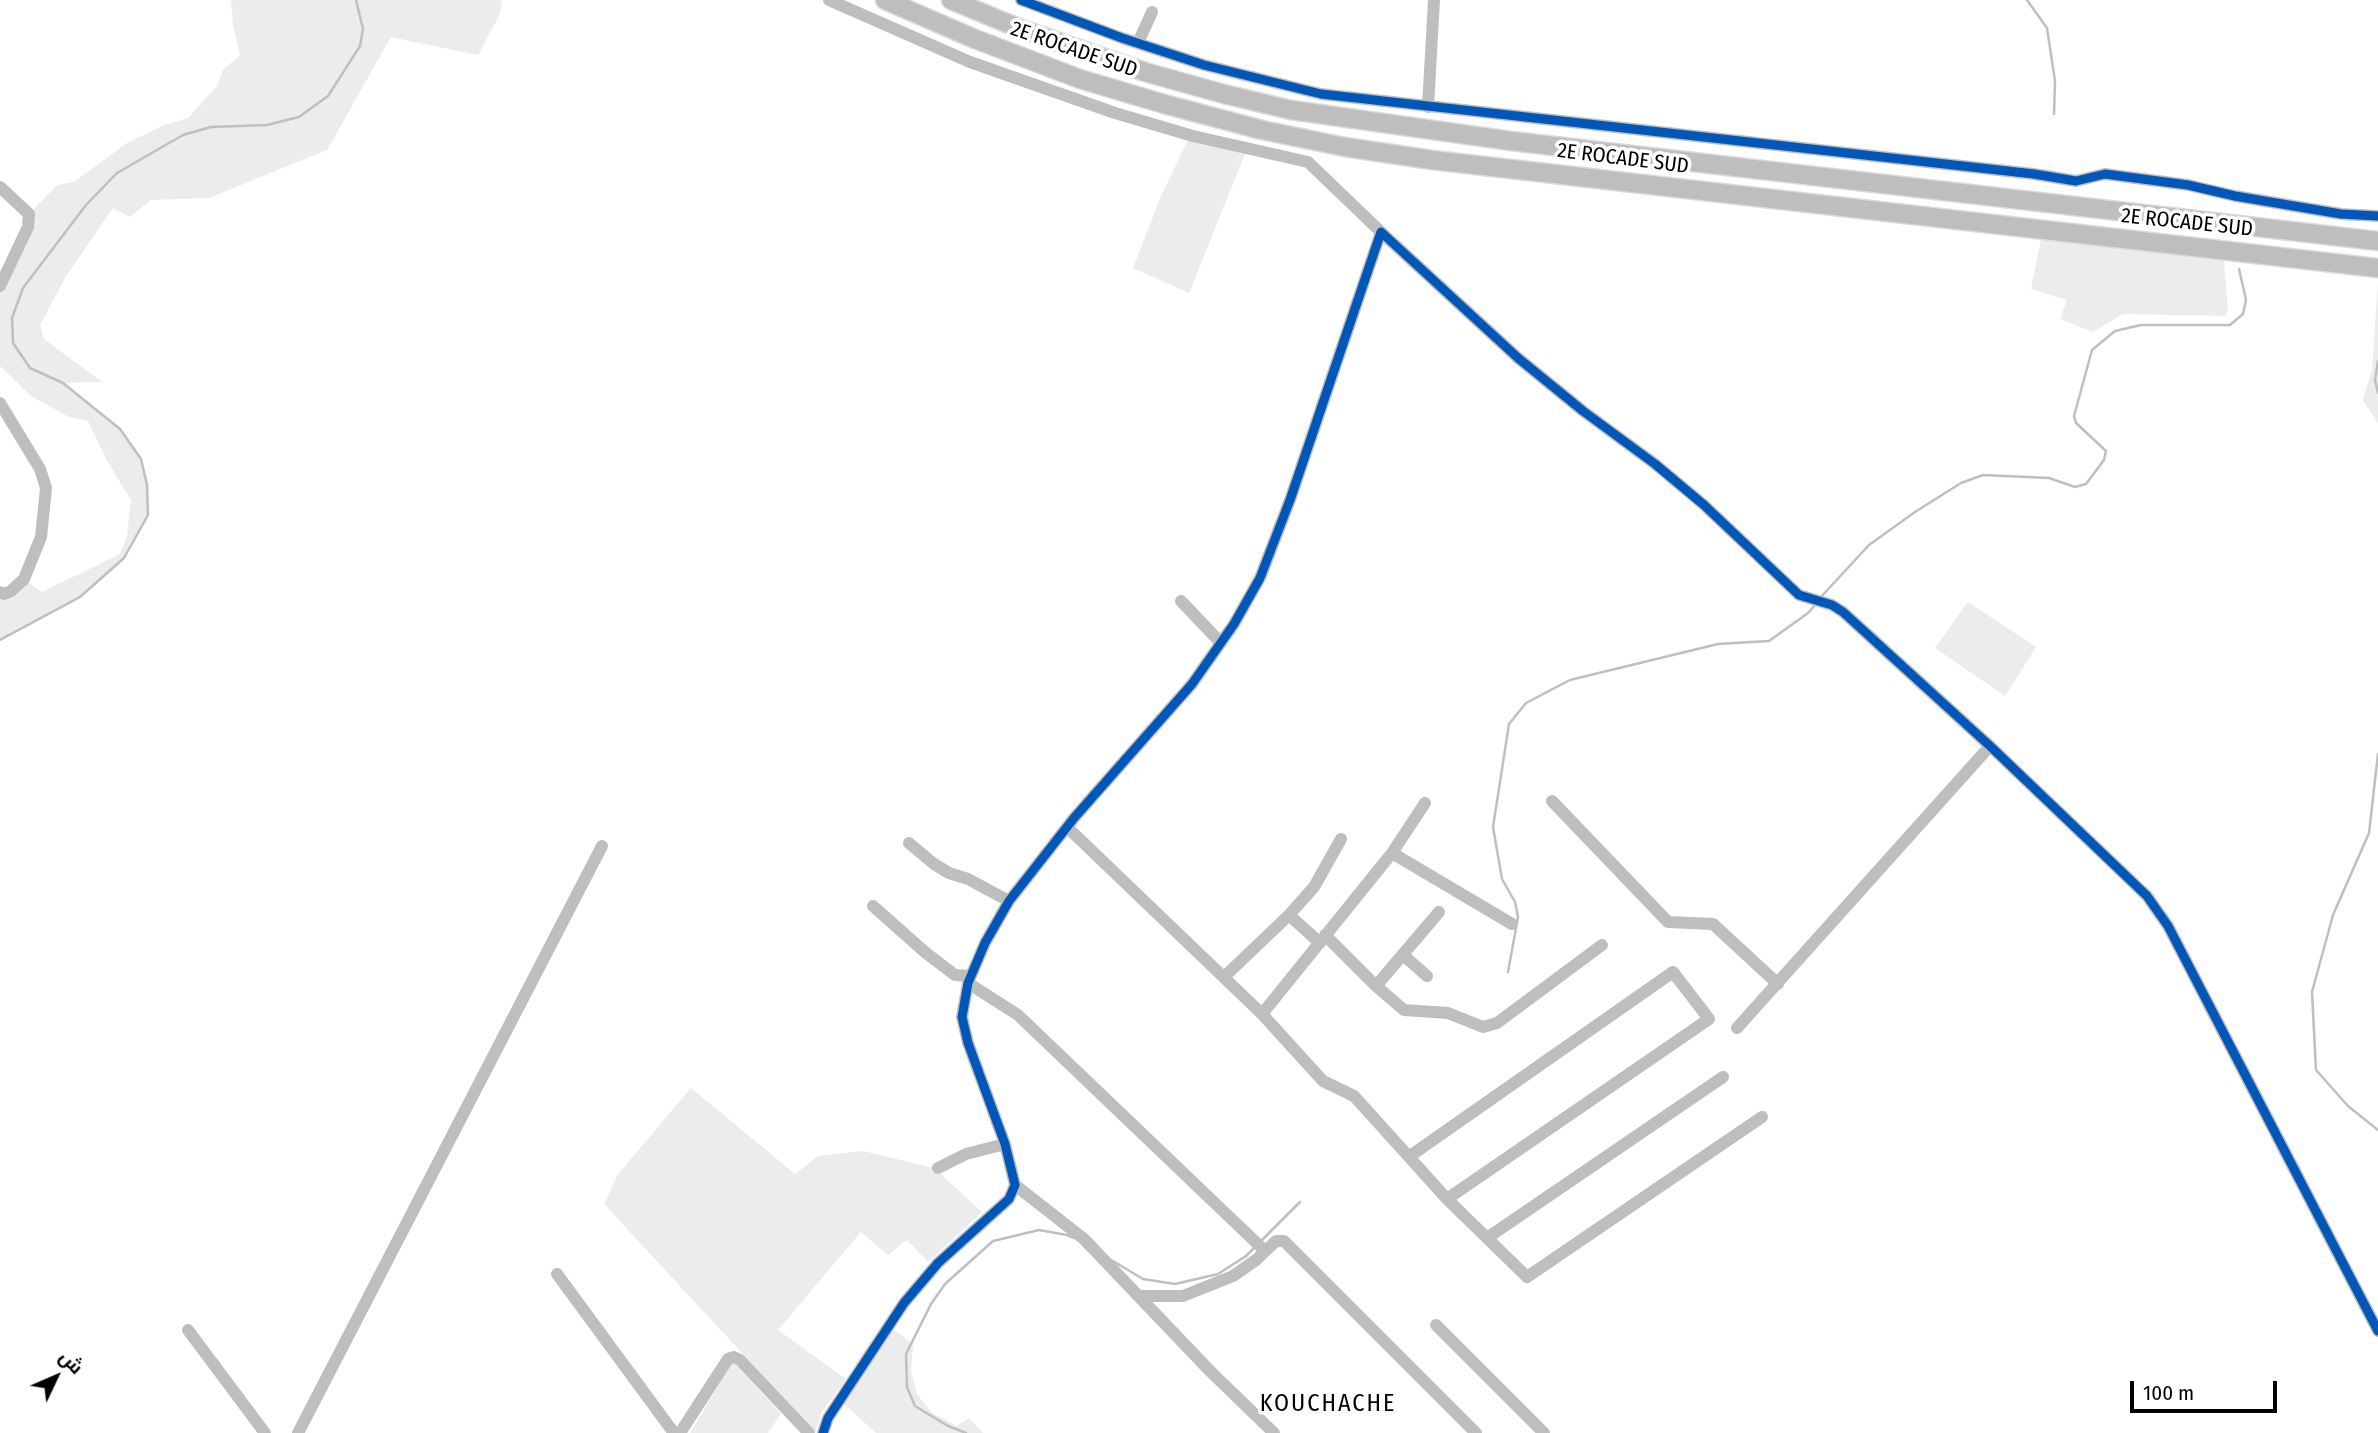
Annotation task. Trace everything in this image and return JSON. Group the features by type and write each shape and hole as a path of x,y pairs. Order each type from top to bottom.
{"highway":[{"name":"2E ROCADE SUD","path":"885,0 975,39 1080,79 1250,127 1345,147 1432,160 2378,268"},
{"name":"2E ROCADE SUD","path":"951,0 1135,69 1291,110 1511,141 2378,241"}],"street":[{"path":"829,0 970,62 1115,113 1193,136 1308,163 1518,358 1704,505 1799,595 1843,612 1990,746 2147,896 2168,926 2378,1331"},
{"path":"1021,0 1204,65 1321,94 2076,181 2105,174 2189,185 2235,196 2340,214 2378,216"},
{"path":"1428,107 1434,0"},
{"path":"1138,43 1152,12"},
{"path":"0,187 29,214 28,227 0,286"},
{"path":"822,1433 828,1418 904,1303 938,1264 1009,1199 1015,1185 1005,1144 968,1043 962,1017 969,979 985,943 1009,901 1067,827 1192,684 1234,624 1265,565 1290,500 1381,232"},
{"path":"0,402 40,469 46,488 41,537 24,579 11,591 4,594 0,592"},
{"path":"1181,601 1221,643"},
{"path":"1738,1028 1990,746"},
{"path":"1552,801 1668,922 1713,924 1778,984"},
{"path":"1262,1014 1392,853 1425,803"},
{"path":"1067,827 1262,1014 1322,1081 1354,1096 1447,1199 1527,1277 1762,1116"},
{"path":"1224,978 1314,887 1341,839"},
{"path":"909,843 949,873 968,879 1009,901"},
{"path":"298,1433 602,846"},
{"path":"1392,853 1512,924"},
{"path":"873,906 955,975 969,979 1018,1014 1265,1251"},
{"path":"1376,986 1439,912"},
{"path":"1289,915 1322,939 1397,1005 1410,1012 1448,1013 1483,1027 1490,1026 1602,945"},
{"path":"1404,955 1427,976"},
{"path":"1410,1156 1672,972 1709,1019 1447,1199"},
{"path":"1487,1238 1723,1077"},
{"path":"938,1168 966,1154 1005,1144"},
{"path":"1015,1185 1084,1238 1274,1433"},
{"path":"1138,1296 1183,1296 1233,1276 1276,1241 1284,1241 1476,1433"},
{"path":"557,1274 674,1433"},
{"path":"1436,1325 1538,1431"},
{"path":"188,1330 265,1433"},
{"path":"680,1433 728,1359 734,1357 740,1360 809,1433"}],"shaded area":[{"path":"231,0 502,0 500,14 478,55 391,37 327,150 209,198 151,200 130,217 113,208 65,278 40,325 44,339 102,382 64,383 120,429 141,459 147,485 148,515 124,558 80,597 0,640 0,592 24,579 42,592 120,554 127,536 131,500 106,459 88,421 69,417 31,396 0,366 0,286 29,214 57,185 74,182 127,143 164,125 188,118 217,86 223,70 240,55"},
{"path":"1188,140 1246,152 1189,293 1133,268 1161,196"},
{"path":"2041,239 2224,261 2228,310 2225,316 2123,314 2093,332 2060,319 2067,300 2031,289"},
{"path":"2378,282 2378,424 2363,400 2372,370"},
{"path":"1968,602 2036,647 2005,696 1935,648"},
{"path":"691,1088 795,1174 818,1156 863,1151 934,1168 982,1212 928,1262 907,1240 888,1255 861,1232 778,1330 846,1379 822,1412 815,1432 604,1204 618,1174"},
{"path":"893,1329 913,1344 911,1371 917,1394 931,1412 957,1426 969,1418 983,1433 876,1433 844,1404"},
{"path":"733,1361 781,1414 768,1433 690,1433"}],"waterway":[{"path":"0,640 80,597 124,558 148,515 147,485 141,459 120,429 63,383 30,368 13,343 12,318 23,288 86,205 117,173 183,135 211,127 267,125 299,117 328,96 360,46 363,29 356,0"},
{"path":"2027,0 2047,28 2055,81 2054,114"},
{"path":"1820,598 1869,545 1961,483 1983,475 2049,478 2075,487 2086,484 2104,460 2106,451 2076,423 2074,416 2092,350 2115,331 2141,325 2230,325 2243,314 2246,300 2239,269"},
{"path":"2378,361 2375,380 2378,393"},
{"path":"1508,972 1518,917 1515,902 1502,879 1493,827 1509,724 1526,703 1570,680 1718,644 1769,641 1808,613 1816,604"},
{"path":"2378,754 2369,833 2333,915 2312,992 2316,1070 2348,1106 2378,1130"},
{"path":"1260,1242 1300,1202"},
{"path":"966,1433 948,1426 915,1406 907,1387 906,1354 931,1304 945,1284 993,1241 1039,1230 1074,1238"},
{"path":"1113,1261 1143,1279 1175,1284 1218,1274 1255,1247"}],"cycle path":[{"path":"1021,0 1204,65 1321,94 2034,174 2076,181 2105,174 2188,185 2341,214 2378,216"},
{"path":"823,1433 828,1418 904,1303 938,1263 1009,1199 1015,1185 1005,1144 968,1043 962,1017 968,983 985,943 1009,901 1074,818 1192,684 1234,624 1260,578 1290,500 1381,232 1518,358 1704,505 1799,595 1832,605 1843,612 1990,746 2147,896 2168,926 2378,1331"}],"district":[{"name":"KOUCHACHE","path":"1328,1404"}]}
